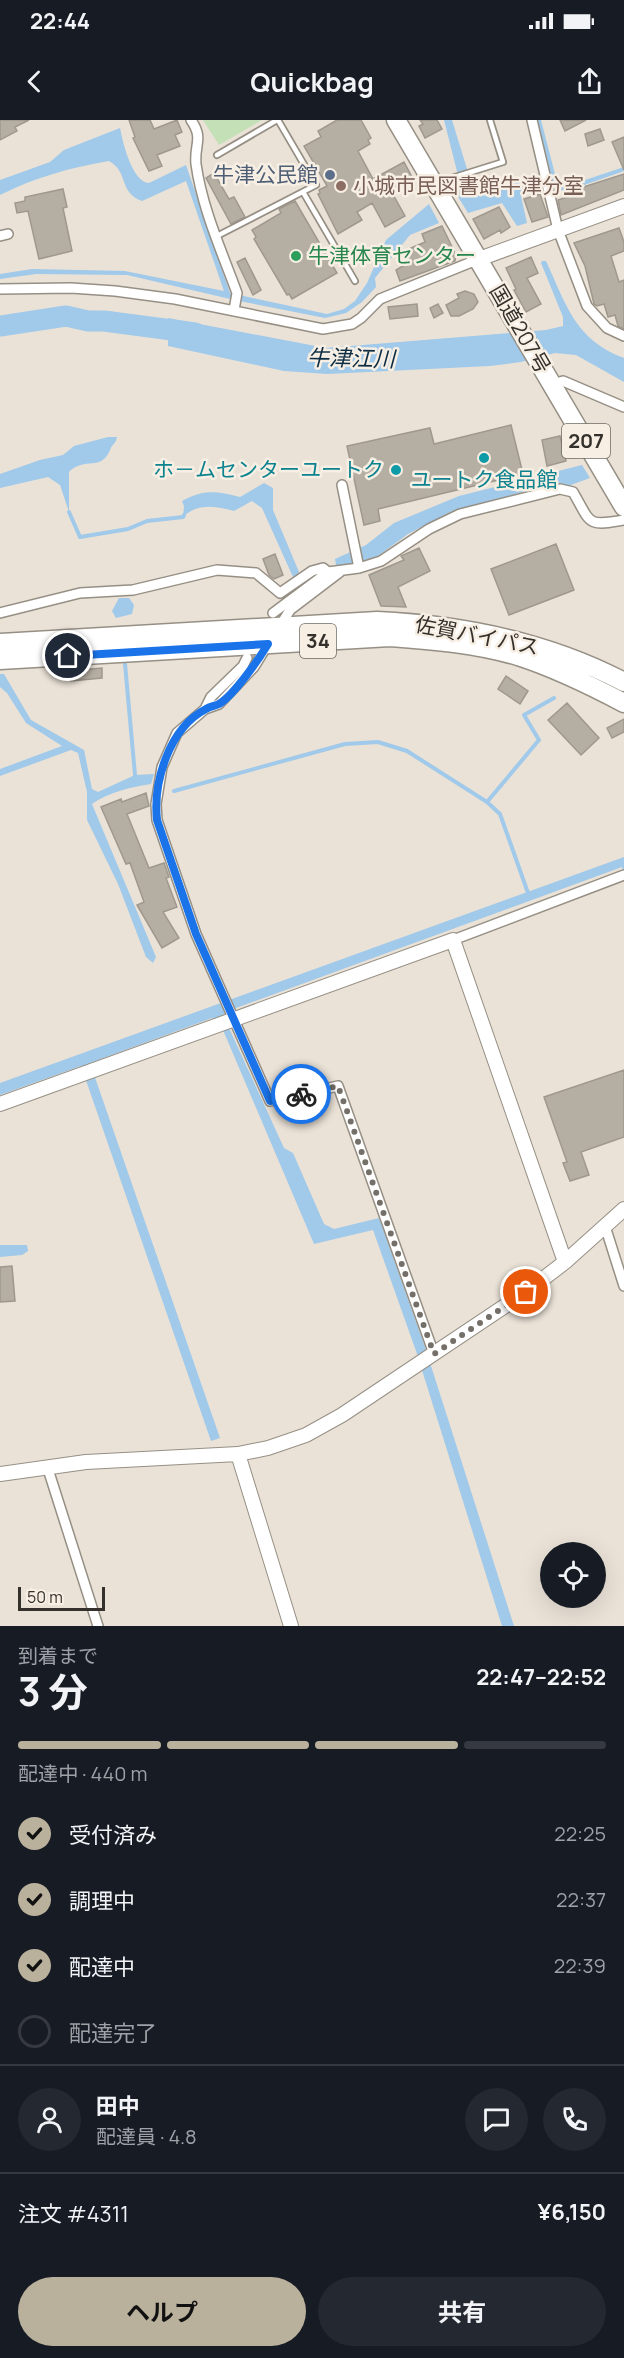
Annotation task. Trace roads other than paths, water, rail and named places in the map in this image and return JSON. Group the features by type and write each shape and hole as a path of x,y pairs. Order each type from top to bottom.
{"highway":[{"name":"国道207号","path":"396,120 624,507"},
{"name":"佐賀バイパス","path":"0,643 276,620 377,621 451,627 540,647 624,682"},
{"name":"佐賀バイパス","path":"0,660 390,637 477,646 518,657 561,673 624,703"}],"street":[{"path":"191,120 198,130 200,140 196,164 202,190 237,293 235,307"},
{"path":"532,120 558,230 587,306 607,328 624,336"},
{"path":"0,289 82,288 235,307 323,328 337,327 352,324 380,299 624,207"},
{"path":"550,380 563,381 624,407"},
{"path":"342,485 359,568"},
{"path":"276,620 328,572 359,568 381,561 429,529 460,514 560,489 573,492 589,520 600,524 624,520"},
{"path":"0,613 80,593 133,590 217,570 256,573 280,593 312,572 323,568 328,572"},
{"path":"276,620 342,570"},
{"path":"268,644 254,667 219,704 205,709 177,733 162,767 156,804 157,820 196,934 270,1101 338,1086 434,1354"},
{"path":"205,709 211,697 243,666 247,658"},
{"path":"0,1104 216,1026 232,1017 453,940 622,875"},
{"path":"453,940 565,1262"},
{"path":"0,1474 47,1466 238,1454 268,1448 306,1435 342,1415 526,1292 565,1262 624,1209"},
{"path":"605,1226 624,1286"},
{"path":"238,1454 291,1626"},
{"path":"47,1466 98,1626"}],"lane":[{"path":"216,155 277,120 316,185 217,236"},
{"path":"434,183 503,162 490,120"},
{"path":"303,192 354,281"}],"water":[{"path":"444,120 452,120 475,195 532,177 535,190 521,196 527,223 517,226 502,203 468,213 452,187 460,183"},
{"path":"537,120 541,120 556,178 567,186 624,167 624,171 567,191 555,190"},
{"path":"120,128 129,161 143,181 149,183 186,165 230,293 327,314 344,309 355,301 367,283 386,240 429,204 439,223 410,235 375,278 376,287 362,302 346,313 325,318 127,275 36,274 0,279 0,274 32,269 125,271 224,291 186,181 142,201 130,192 119,171 109,161 53,174 0,195 0,180 50,162 64,150"},
{"path":"542,261 546,261 567,306 583,331 607,350 624,358 624,382 576,355 555,353 521,362 490,366 327,374 284,371 168,346 168,318 326,348 546,330 563,326 563,317"},
{"path":"108,437 117,437 106,457 97,462 75,467 69,472 69,512 60,485 48,477 0,488 0,474 40,460 63,455 74,446"},
{"path":"582,465 590,478 568,486 556,483 452,511 408,534 378,556 348,565 336,565 335,559 366,545 394,523 459,496"},
{"path":"264,483 273,488 273,510 299,572 297,576 293,577 262,508 252,501 234,511 214,507 201,508 194,509 183,517 182,501 197,494 210,492 240,497"},
{"path":"119,598 129,598 134,605 132,614 116,618 112,611"},
{"path":"0,674 4,674 31,720 84,750 92,789 98,792 135,775 154,774 151,784 120,791 92,804 156,957 153,963 146,957 118,884 87,820 87,792 78,753 71,750 0,776 0,769 62,746 26,723 7,693 0,687"},
{"path":"624,857 624,873 622,867 225,1012 224,1017 284,1148 293,1153 324,1224 334,1229 379,1218 425,1347 514,1626 502,1626 416,1351 373,1230 314,1244 220,1023 212,1018 90,1063 220,1438 211,1441 81,1066 0,1095 0,1083"},
{"path":"0,1245 27,1245 28,1251 22,1255 0,1257"}],"waterway":[{"name":"牛津江川","path":"0,326 66,316 88,321 195,333"},
{"path":"69,512 80,537 128,529 147,521 183,517 184,515"},
{"path":"125,664 135,775"},
{"path":"487,802 539,740 524,715 554,698"},
{"path":"174,791 345,744 378,742 407,751 487,802 500,814 528,893"}],"place":[{"name":"牛津公民館","path":"330,175"},
{"name":"小城市民図書館牛津分室","path":"341,186"},
{"name":"牛津体育センター","path":"296,256"},
{"name":"ユートク食品館","path":"484,458"},
{"name":"ホ－ムセンターユートク","path":"396,470"}]}
